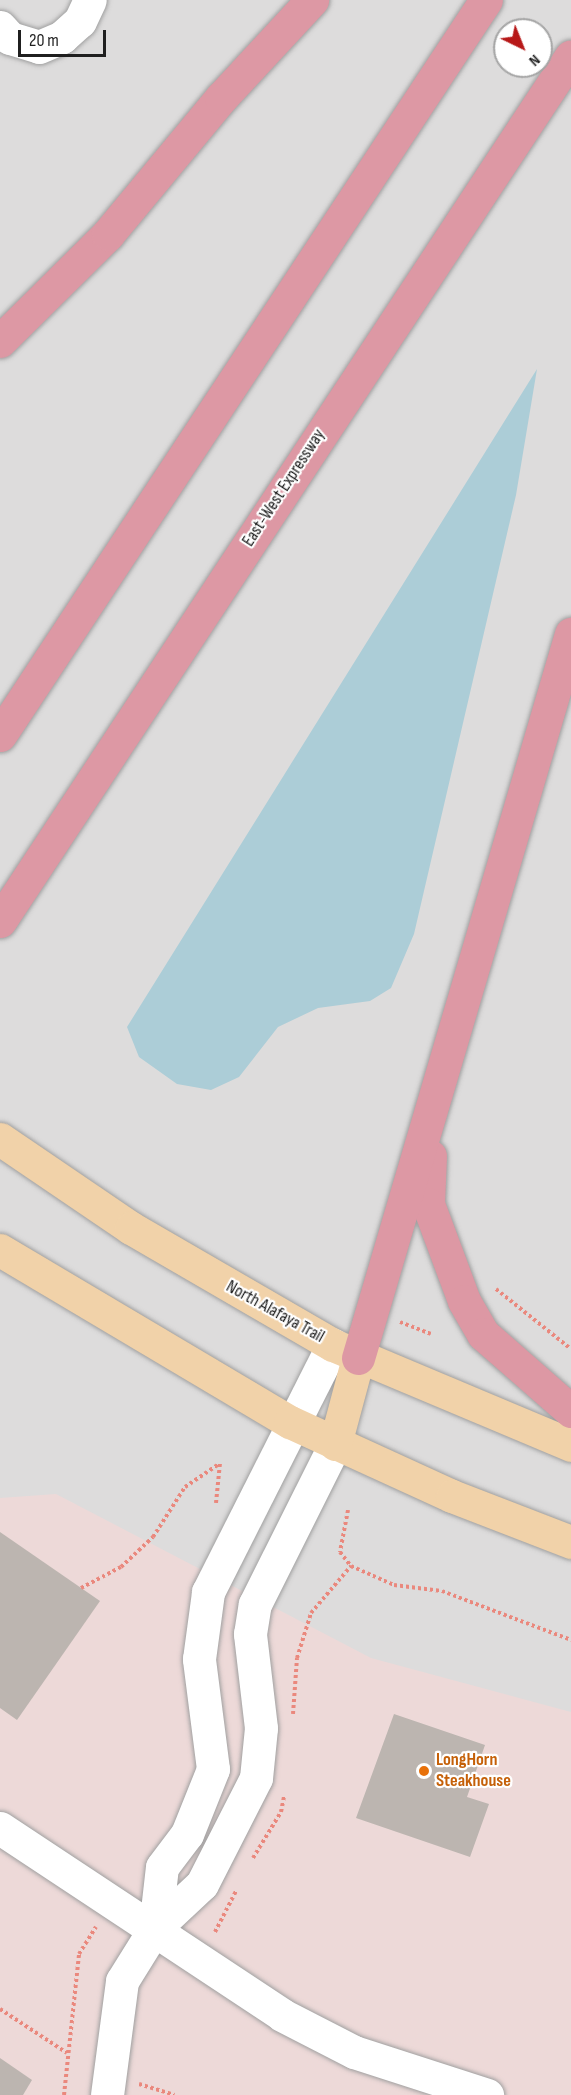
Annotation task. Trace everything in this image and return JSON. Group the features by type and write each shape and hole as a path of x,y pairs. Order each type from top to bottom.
{"highway":[{"path":"0,341 108,234 220,98 312,0"},
{"path":"0,735 486,0"},
{"name":"East-West Expressway","path":"0,921 571,56"},
{"path":"346,1351 434,1097 571,634"},
{"path":"434,1097 428,1204 464,1301 483,1334 571,1411"}],"main road":[{"name":"North Alafaya Trail","path":"0,1139 140,1234 346,1351 571,1445"},
{"path":"0,1250 290,1422 334,1444 571,1542"},
{"path":"334,1444 346,1351"}],"street":[{"path":"0,27 9,38 39,47 63,37 80,21 90,0"},
{"path":"154,1928 162,1868 198,1814 213,1769 199,1659 208,1592 290,1422 346,1351"},
{"path":"106,2095 122,1981 154,1928 202,1884 256,1778 261,1728 250,1634 255,1604 334,1444"},
{"path":"0,1828 113,1899 282,2015 354,2052 488,2095"}],"path":[{"path":"496,1289 571,1349"},
{"path":"394,1319 431,1334"},
{"path":"81,1588 121,1567 153,1538 185,1487 220,1463 211,1515"},
{"path":"348,1510 340,1552 351,1566 394,1585 442,1591 571,1640"},
{"path":"64,2095 80,1954 113,1899"},
{"path":"0,2010 67,2053"}],"shaded area":[{"path":"0,0 571,0 571,2095 0,2095"},
{"path":"56,1494 371,1658 571,1712 571,2095 0,2095 0,1498"}],"water":[{"path":"537,369 516,495 414,934 391,988 370,1001 318,1008 278,1027 239,1077 211,1090 177,1084 139,1057 127,1027"}],"building":[{"path":"0,1532 100,1601 17,1720 0,1708"},
{"name":"LongHorn Steakhouse","path":"394,1714 485,1745 467,1797 489,1804 470,1857 356,1818"},
{"path":"0,2058 32,2080 23,2095 0,2095"}],"place":[{"name":"LongHorn Steakhouse","path":"424,1771"}]}
